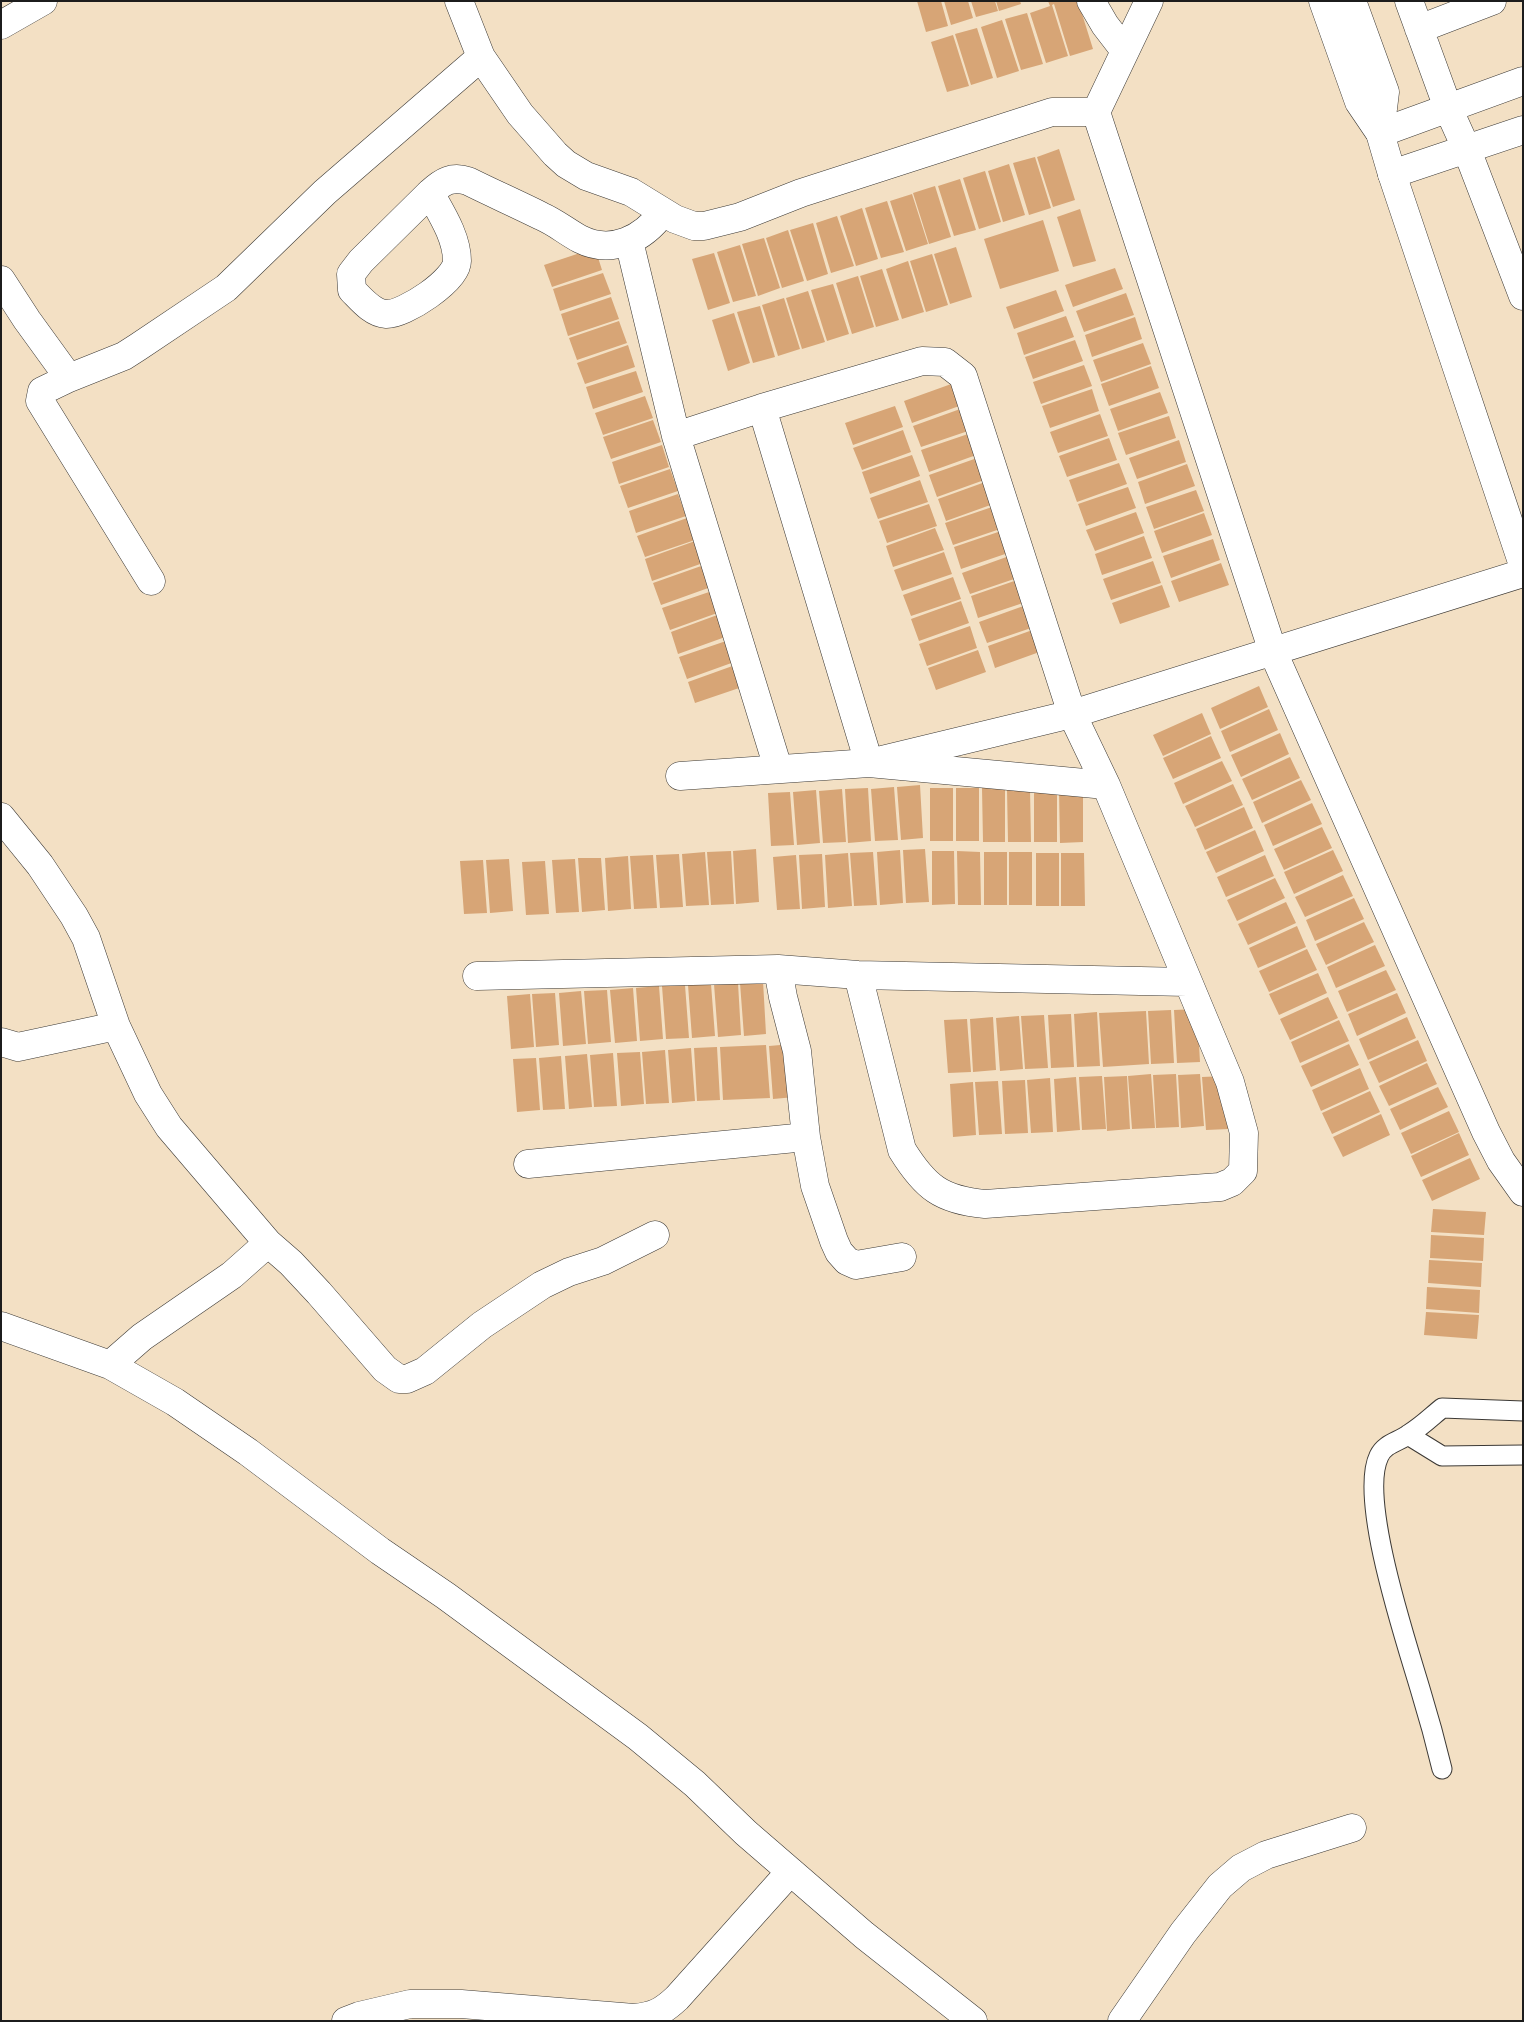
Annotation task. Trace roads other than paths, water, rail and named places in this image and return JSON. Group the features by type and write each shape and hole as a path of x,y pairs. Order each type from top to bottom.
{"street":[{"path":"1,25 43,1"},
{"path":"459,1 481,57 520,114 566,164 586,176 631,192 685,224 704,226 740,217 801,193 1052,112 1096,112"},
{"path":"1091,1 1125,51"},
{"path":"1148,1 1096,112 1273,652 1486,1132 1501,1161 1523,1192"},
{"path":"1323,1 1359,102 1380,134 1523,565"},
{"path":"1352,1 1384,92 1380,134"},
{"path":"1409,1 1448,108 1468,150 1523,296"},
{"path":"1419,29 1492,1"},
{"path":"151,581 40,401 42,391 124,356 226,288 325,192 481,57"},
{"path":"1380,134 1523,81"},
{"path":"1392,174 1523,130"},
{"path":"430,193 440,184 450,179 459,178 542,216 589,243 615,246 642,234 655,223 663,212"},
{"path":"629,241 676,436 778,768"},
{"path":"1,280 69,378"},
{"path":"676,436 922,360 944,362 963,376 1072,714 1106,785 1230,1082 1244,1133 1243,1171 1232,1182 1220,1186 985,1204 962,1202 944,1195 926,1184 902,1150 858,975"},
{"path":"762,408 869,763"},
{"path":"869,763 1072,714 1523,573"},
{"path":"680,776 869,763 1106,785"},
{"path":"1,817 40,865 74,916 86,938 116,1026 148,1094 169,1127 268,1243 291,1263 319,1293 385,1369 399,1379 407,1379 425,1371 482,1324 542,1285 569,1272 603,1261 655,1235"},
{"path":"477,976 778,969 858,975 1187,982"},
{"path":"778,969 797,1051 806,1137 822,1210 839,1252 847,1261 856,1265 902,1257"},
{"path":"1,1042 18,1047 116,1026"},
{"path":"528,1164 806,1137"},
{"path":"110,1365 142,1337 232,1275 268,1243"},
{"path":"1,1326 110,1365 213,1426 380,1551 446,1596 638,1737 695,1784 790,1872 864,1935 973,2021"},
{"path":"1122,2021 1183,1932 1220,1886 1241,1868 1266,1855 1352,1828"},
{"path":"346,2021 410,2004 461,2004 634,2018 649,2017 663,2012 677,1998 790,1872"}],"lane":[{"path":"1442,1769 1393,1596 1379,1534 1374,1495 1375,1469 1382,1450 1408,1436 1442,1408 1523,1411"},
{"path":"1408,1436 1442,1456 1523,1455"}]}
